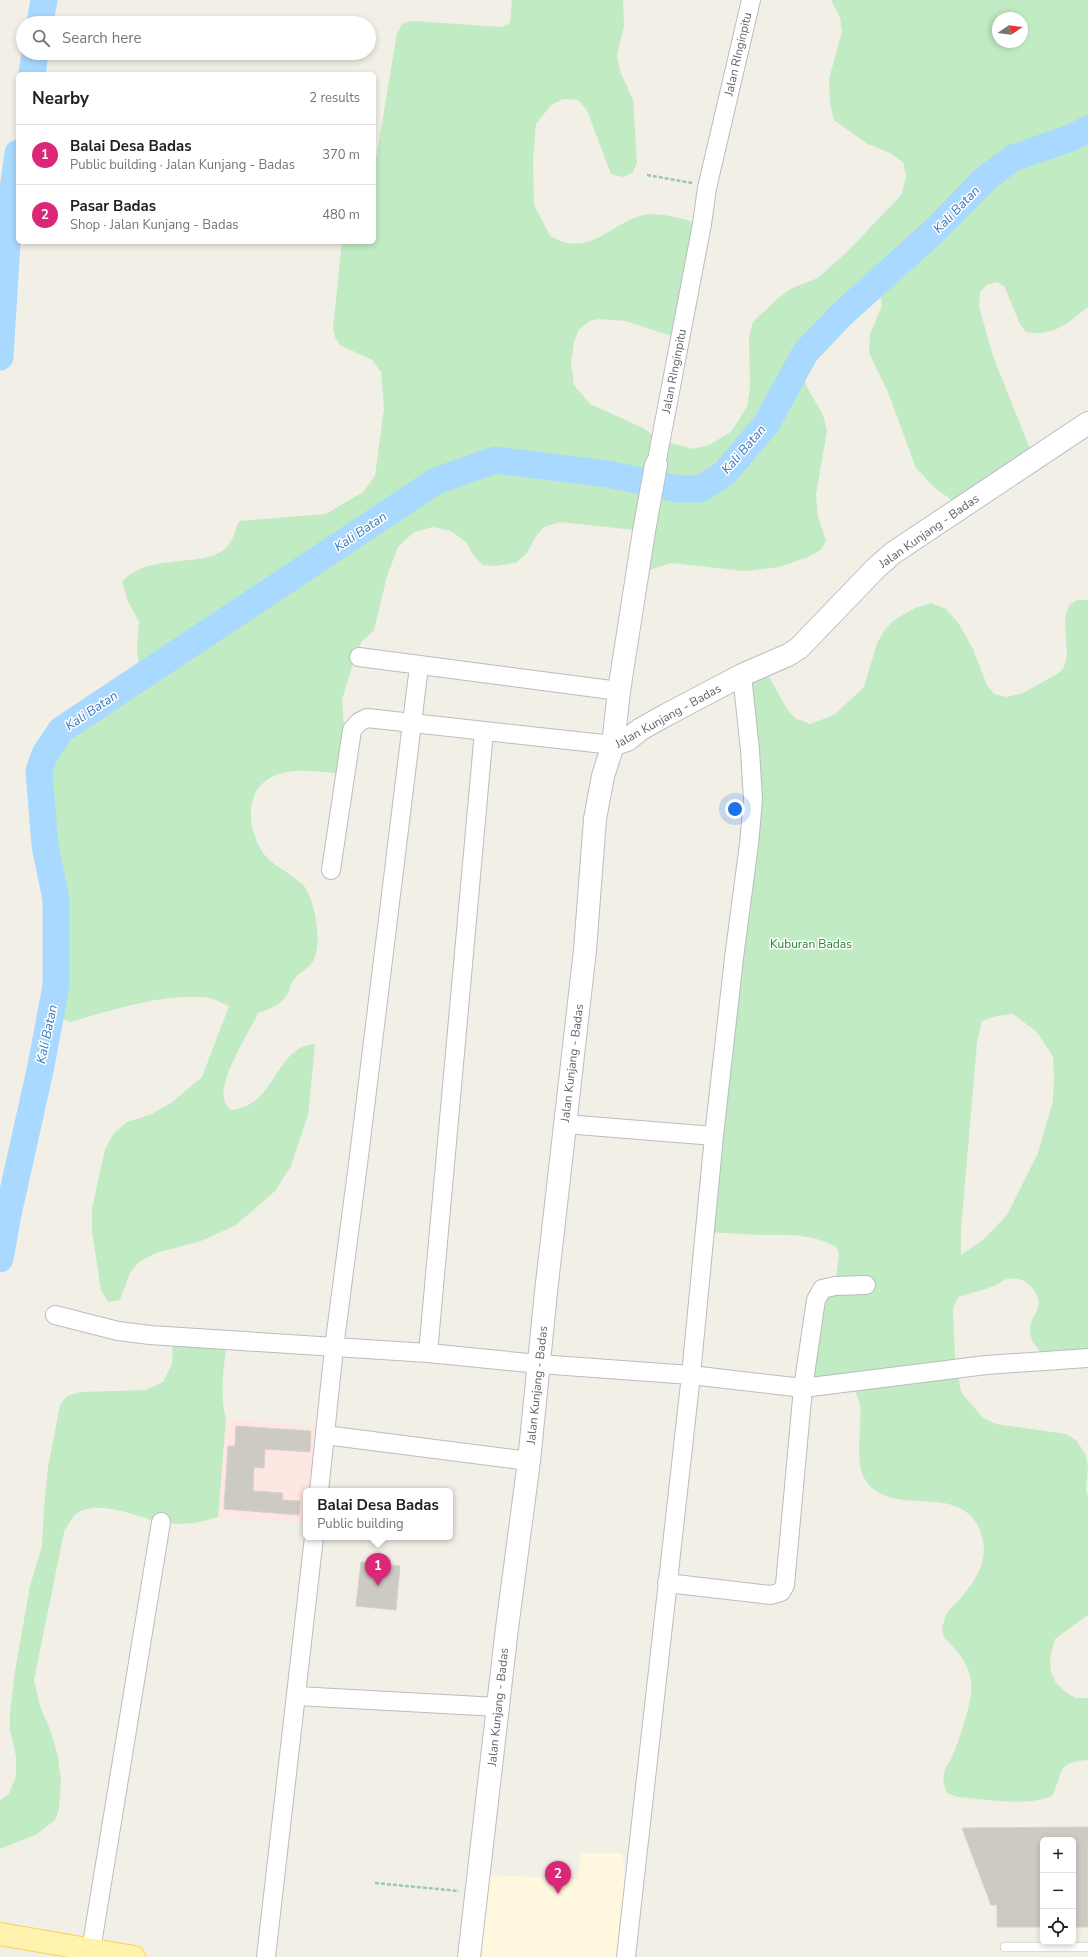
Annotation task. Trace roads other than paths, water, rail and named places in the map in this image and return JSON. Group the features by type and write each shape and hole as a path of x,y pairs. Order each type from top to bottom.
{"main road":[{"name":"Jalan Kunjang - Badas","path":"469,1957 478,1892 566,1124 585,950 595,819 603,776 613,745 627,740 648,725 742,676 788,655 799,648 876,568 893,553 1088,423"},
{"name":"Jalan RInginpitu","path":"613,745 619,691 656,465"},
{"path":"0,1934 134,1957"}],"street":[{"name":"Jalan RInginpitu","path":"656,465 702,224 707,188 751,0"},
{"path":"359,657 619,691"},
{"path":"319,1488 334,1348 419,666"},
{"path":"626,1957 667,1583 692,1376 714,1136 753,800 750,750 742,676"},
{"path":"331,870 352,730 359,722 367,718 613,745"},
{"path":"428,1353 484,731"},
{"path":"566,1124 714,1136"},
{"path":"667,1583 772,1595 781,1592 786,1585 803,1388 816,1300 822,1290 835,1286 866,1285"},
{"path":"55,1315 131,1333 334,1348 428,1353 539,1364 692,1376 803,1388 986,1365 1088,1358"},
{"path":"325,1435 528,1462"},
{"path":"91,1950 161,1522"},
{"path":"266,1957 314,1540"},
{"path":"297,1696 498,1707"}],"lane":[{"path":"1005,1946 1088,1946"}],"waterway":[{"path":"41,16 44,0"},
{"path":"32,72 34,60"},
{"name":"Kali Batan","path":"0,1259 8,1214 41,1066 56,986 56,899 45,845 39,771 45,754 61,730 436,481 495,460 608,474 679,489 700,489 725,473 767,423 805,353 841,315 933,232 986,178 1013,158 1068,139 1088,129"},
{"path":"0,357 8,226 16,168"}],"place":[{"name":"Balai Desa Badas","path":"378,1586"},
{"name":"Pasar Badas","path":"558,1894"}],"park label":[{"name":"Kuburan Badas","path":"811,944"}]}
